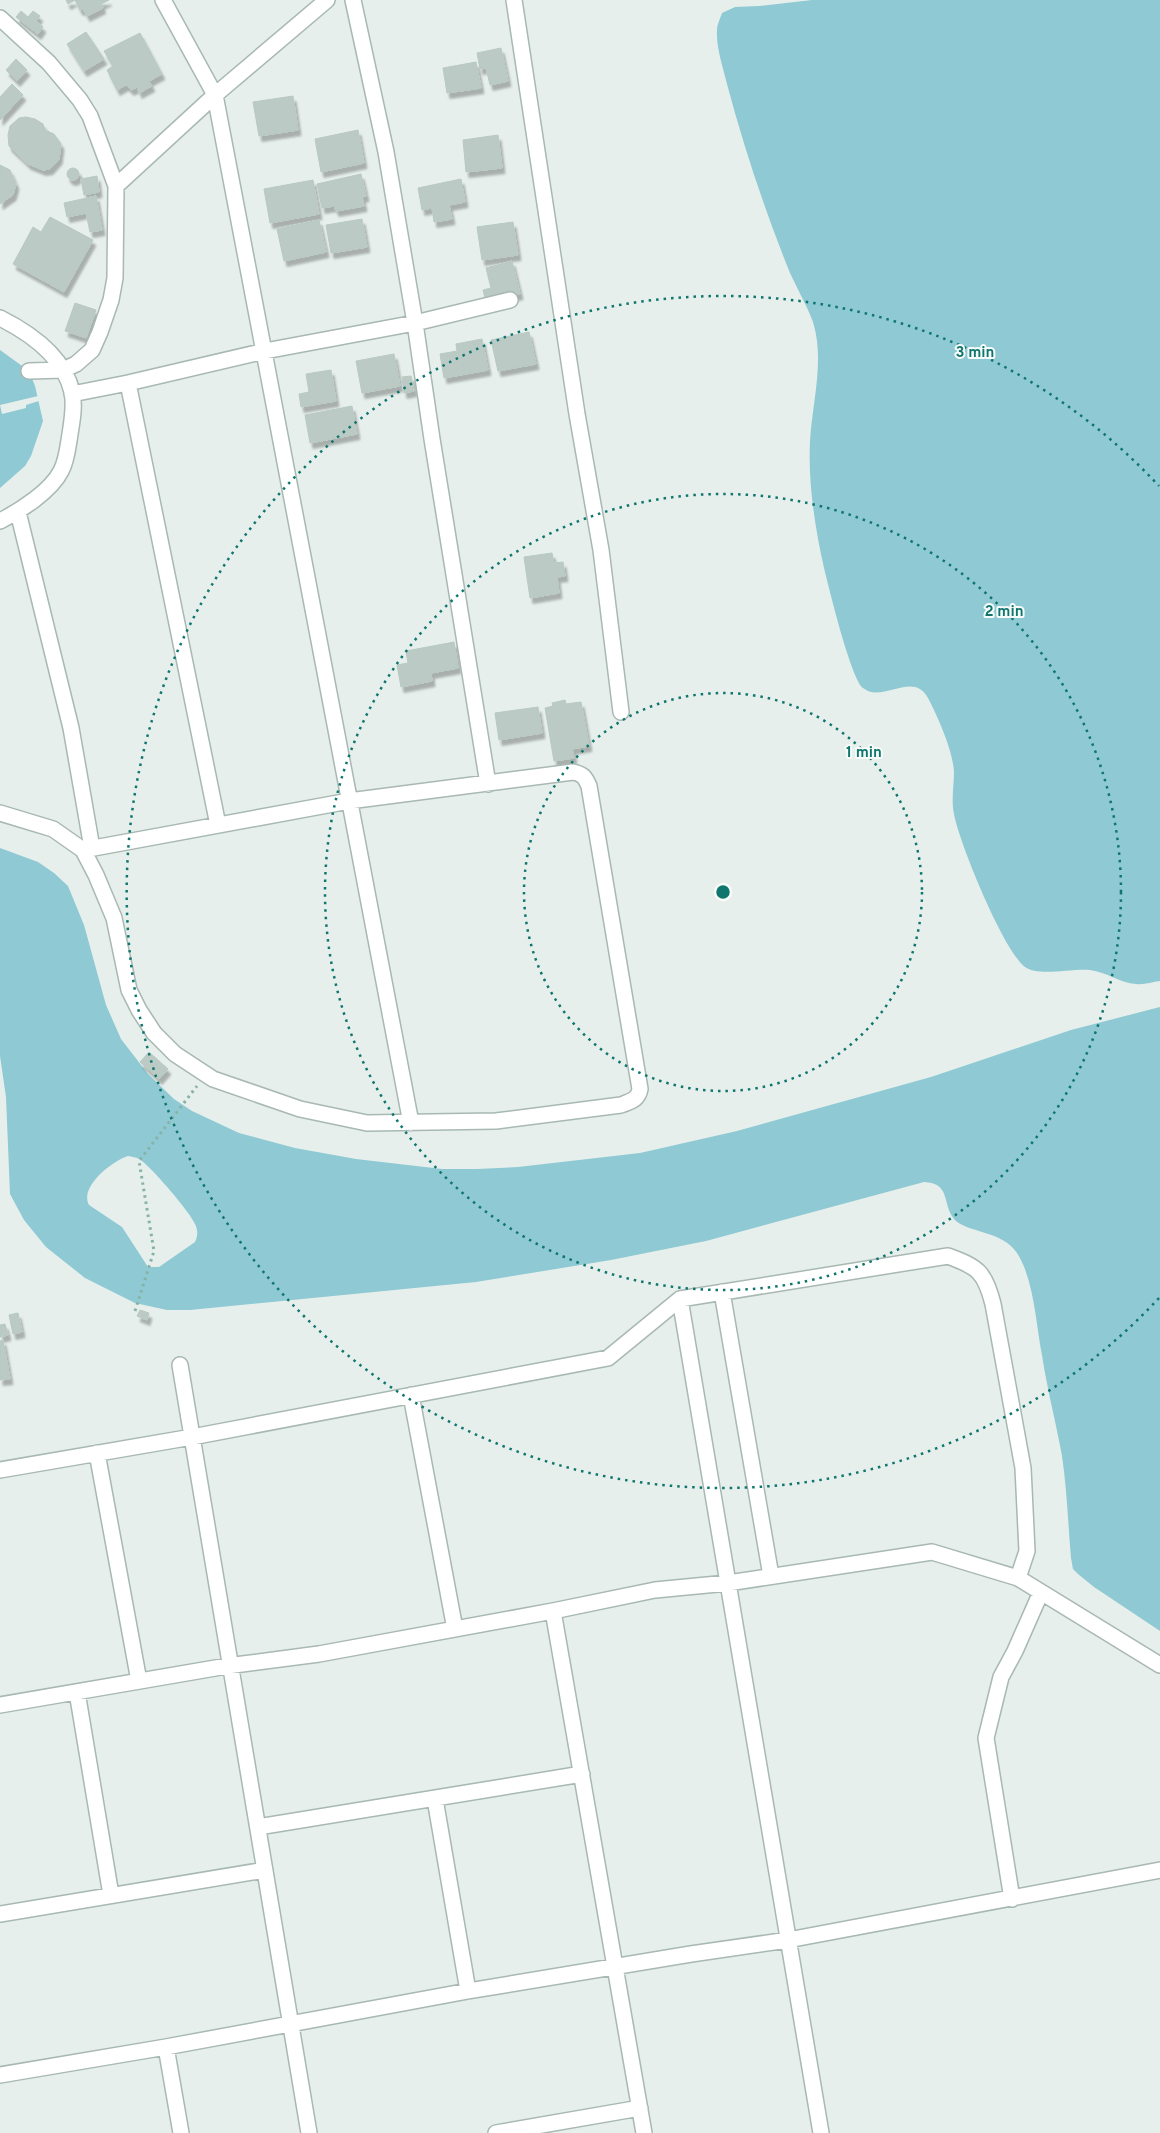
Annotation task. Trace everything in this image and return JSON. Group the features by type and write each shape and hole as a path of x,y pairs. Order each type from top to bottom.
{"street":[{"path":"163,0 215,95 411,1123"},
{"path":"116,186 215,95 327,0"},
{"path":"353,0 386,152 488,784"},
{"path":"514,0 577,414 601,550 621,712"},
{"path":"0,18 49,63 80,100 90,116 116,186 117,243 111,300 92,350 76,364 63,370 29,371"},
{"path":"72,394 265,351 415,323 510,300"},
{"path":"0,318 33,337 63,370 72,394 71,429 62,471 30,504 0,521"},
{"path":"128,383 218,825"},
{"path":"0,813 53,829 87,849 349,801 573,772 581,773 586,777 589,786 640,1089 639,1095 636,1099 621,1105 496,1121 367,1123 300,1110 220,1082 175,1054 154,1033 133,1001 114,918 87,849 72,728 18,512"},
{"path":"0,1470 608,1358 680,1299 948,1256 972,1264 988,1284 1023,1468 1027,1551 1018,1578"},
{"path":"722,1292 771,1576"},
{"path":"680,1299 822,2133"},
{"path":"180,1365 309,2133"},
{"path":"411,1395 455,1629"},
{"path":"96,1453 139,1681"},
{"path":"0,1705 231,1666 319,1654 656,1590 728,1583 932,1552 1018,1578 1160,1665"},
{"path":"1012,1899 986,1738 1001,1677 1015,1651 1041,1592"},
{"path":"553,1611 644,2133"},
{"path":"77,1692 111,1895"},
{"path":"258,1828 582,1774"},
{"path":"435,1799 468,1991"},
{"path":"0,1914 265,1870"},
{"path":"0,2075 166,2047 468,1991 788,1940 1160,1870"},
{"path":"166,2047 181,2133"},
{"path":"496,2133 640,2108"}],"path":[{"path":"135,1311 154,1251 139,1161 187,1099"}],"water":[{"path":"812,0 1160,0 1160,981 1136,984 1124,982 1090,970 1047,972 1031,970 1025,967 1005,940 994,919 964,847 953,809 954,772 951,754 928,698 922,690 914,687 871,692 863,688 853,668 824,568 813,505 810,442 817,382 818,352 813,322 790,273 756,179 727,84 717,37 722,13 735,7"},
{"path":"0,350 29,371 35,386 43,421 31,456 25,466 0,488"},
{"path":"0,848 38,862 68,886 84,925 106,1005 121,1039 148,1074 174,1099 192,1111 239,1133 295,1148 356,1159 442,1169 477,1169 518,1167 640,1153 737,1131 931,1077 1071,1030 1160,1007 1160,1631 1094,1587 1073,1569 1062,1456 1044,1368 1034,1302 1023,1264 1017,1253 1003,1240 960,1224 954,1219 950,1213 945,1195 933,1183 924,1182 706,1241 611,1260 476,1282 190,1310 167,1310 135,1303 85,1278 46,1247 24,1220 10,1194 6,1097 0,1056","holes":["128,1156 139,1159 160,1179 186,1210 197,1228 195,1242 159,1267 148,1267 122,1227 89,1205 87,1198 89,1190 99,1176 114,1163"]}],"pier":[{"path":"38,396 39,401 26,405 26,408 2,414 0,405"}],"building":[{"path":"66,0 75,0 68,4"},
{"path":"75,0 109,0 101,4 103,8 87,16 83,9 80,10"},
{"path":"21,11 28,17 33,11 40,16 36,21 43,27 38,34 16,17"},
{"path":"86,32 104,59 84,71 67,44"},
{"path":"140,33 162,74 149,81 152,86 139,93 137,87 131,90 126,85 117,90 107,70 113,66 104,51"},
{"path":"501,48 508,81 490,85 486,68 480,69 477,53"},
{"path":"16,59 27,70 17,81 6,70"},
{"path":"476,62 481,88 447,93 443,68"},
{"path":"12,84 23,95 0,120 0,97"},
{"path":"293,96 298,130 259,136 253,102"},
{"path":"19,118 35,119 43,124 45,130 54,134 61,144 59,159 50,169 43,170 28,164 9,146 8,135 10,126"},
{"path":"358,130 364,163 321,172 315,139"},
{"path":"498,135 502,168 466,172 463,140"},
{"path":"0,165 10,170 16,184 13,195 0,204"},
{"path":"71,168 75,168 79,174 75,180 71,180 67,176 67,172"},
{"path":"361,174 366,196 362,197 364,206 336,211 334,206 322,208 317,184"},
{"path":"97,176 99,192 84,195 81,179"},
{"path":"461,179 465,202 449,205 452,219 434,222 432,208 422,210 418,188"},
{"path":"313,180 319,214 270,223 264,189"},
{"path":"96,196 102,230 90,232 86,213 67,217 64,203"},
{"path":"50,217 93,240 64,292 13,264 33,227 41,232"},
{"path":"362,219 367,247 331,253 326,225"},
{"path":"319,220 326,252 284,261 277,229"},
{"path":"513,222 518,255 482,260 477,227"},
{"path":"512,261 520,294 486,302 483,290 491,288 486,268"},
{"path":"75,303 96,310 86,338 65,331"},
{"path":"529,332 536,364 498,371 491,340"},
{"path":"482,339 488,370 444,378 440,354 457,351 456,344"},
{"path":"394,354 400,386 362,393 356,361"},
{"path":"331,370 336,401 301,407 299,394 309,392 306,374"},
{"path":"411,376 414,391 404,393 402,377"},
{"path":"352,406 357,434 310,443 305,415"},
{"path":"552,553 554,563 563,562 565,576 557,577 559,593 530,598 524,557"},
{"path":"454,642 458,668 431,673 432,681 401,687 397,665 408,663 406,651"},
{"path":"565,700 566,704 581,702 589,746 572,749 574,758 554,761 545,708 553,706 552,703"},
{"path":"538,707 542,733 499,740 495,713"},
{"path":"149,1052 168,1069 159,1079 140,1062"},
{"path":"140,1310 149,1313 147,1320 137,1316"},
{"path":"18,1313 22,1332 13,1334 9,1315"},
{"path":"5,1324 8,1335 0,1337 0,1325"},
{"path":"3,1340 10,1379 0,1380 0,1341"}]}
